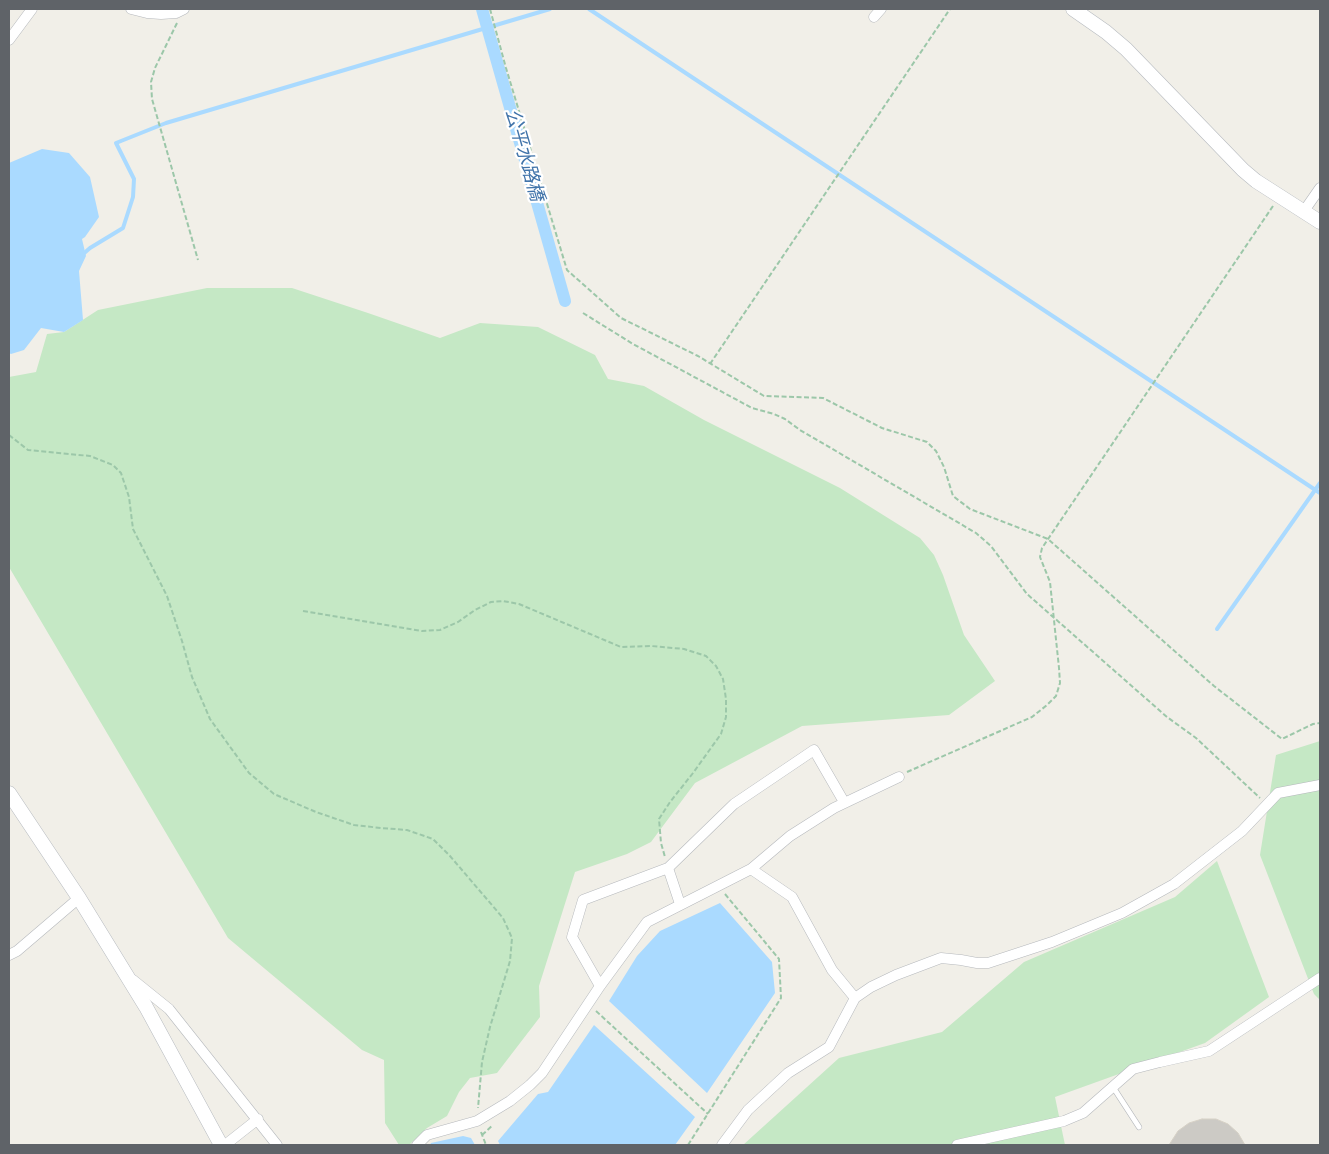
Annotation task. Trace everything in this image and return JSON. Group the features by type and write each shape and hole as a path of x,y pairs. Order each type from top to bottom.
{"street":[{"path":"9,40 32,9"},
{"path":"131,9 161,14 176,13 184,9"},
{"path":"1074,9 1126,49 1256,181 1320,222"},
{"path":"1304,212 1320,188"},
{"path":"600,986 572,938 583,900 668,868 734,804 814,750 844,802"},
{"path":"417,1145 427,1135 477,1122 510,1101 530,1085 542,1073 600,986 647,922 751,869 790,836 834,808 899,777"},
{"path":"722,1145 748,1110 788,1072 829,1047 855,998 871,986 941,958 988,963 1052,942 1122,913 1174,884 1242,831 1278,793 1320,785"},
{"path":"9,793 79,898 126,974 223,1145 258,1119"},
{"path":"668,868 680,904"},
{"path":"751,869 792,897 832,970 855,998"},
{"path":"9,955 17,951 79,898"},
{"path":"126,974 169,1009 277,1145"},
{"path":"956,1145 1064,1121 1083,1113 1133,1069 1209,1051 1320,978"}],"lane":[{"path":"1113,1087 1139,1127"}],"path":[{"path":"184,9 155,68 151,82 152,99 198,260"},
{"path":"490,9 567,270 622,318 710,364 764,396 824,398 882,428 927,442 936,451 944,467 953,496 970,509 1048,539 1214,686 1282,739 1313,724 1320,723"},
{"path":"710,364 950,9"},
{"path":"899,777 1032,717 1056,696 1060,683 1054,618 1050,582 1040,557 1042,548 1280,196"},
{"path":"583,313 633,344 752,408 785,419 800,430 976,533 991,546 1027,594 1167,716 1196,738 1267,805"},
{"path":"9,435 28,450 90,456 113,465 121,472 129,497 133,529 167,596 192,677 210,718 249,773 274,794 316,812 354,824 407,830 433,839 503,918 512,938 510,961 490,1027 482,1062 477,1122 486,1145"},
{"path":"303,611 422,631 440,630 458,622 491,602 503,601 519,604 621,647 651,646 684,649 706,656 716,666 723,679 726,717 721,734 712,748 659,819 661,843 668,868"},
{"path":"688,1145 782,998 778,959 718,885"},
{"path":"589,1004 708,1114"}],"green space":[{"path":"207,288 292,288 440,338 480,323 538,327 595,355 608,379 644,386 704,420 840,488 920,538 934,555 964,635 995,681 949,715 802,726 695,783 651,842 627,854 575,872 539,986 540,1017 497,1073 470,1078 459,1092 447,1116 427,1128 409,1145 399,1145 385,1123 384,1060 362,1050 228,938 9,567 9,377 36,372 47,334 64,332 98,310"},
{"path":"1320,741 1320,1000 1314,994 1260,855 1276,755"},
{"path":"1217,861 1269,997 1205,1043 1055,1097 1065,1145 743,1145 839,1058 942,1032 1024,962 1175,897"}],"water":[{"path":"42,149 69,153 90,177 99,217 82,239 86,256 79,271 83,320 64,332 41,328 24,350 11,354 9,353 9,163"},
{"path":"720,903 772,962 775,993 707,1093 609,1001 637,956 660,931"},
{"path":"594,1025 695,1117 675,1145 500,1145 498,1141 538,1094 548,1092"},
{"path":"463,1136 471,1138 475,1145 430,1145 431,1143"}],"building":[{"path":"1202,1119 1216,1119 1228,1124 1238,1133 1245,1145 1169,1145 1178,1131 1189,1123"}],"waterway":[{"name":"公平水路橋","path":"482,9 565,301"},
{"path":"82,255 123,228 133,197 134,179 116,143 166,123 550,9"},
{"path":"589,9 1320,493"},
{"path":"1217,629 1320,483"}]}
